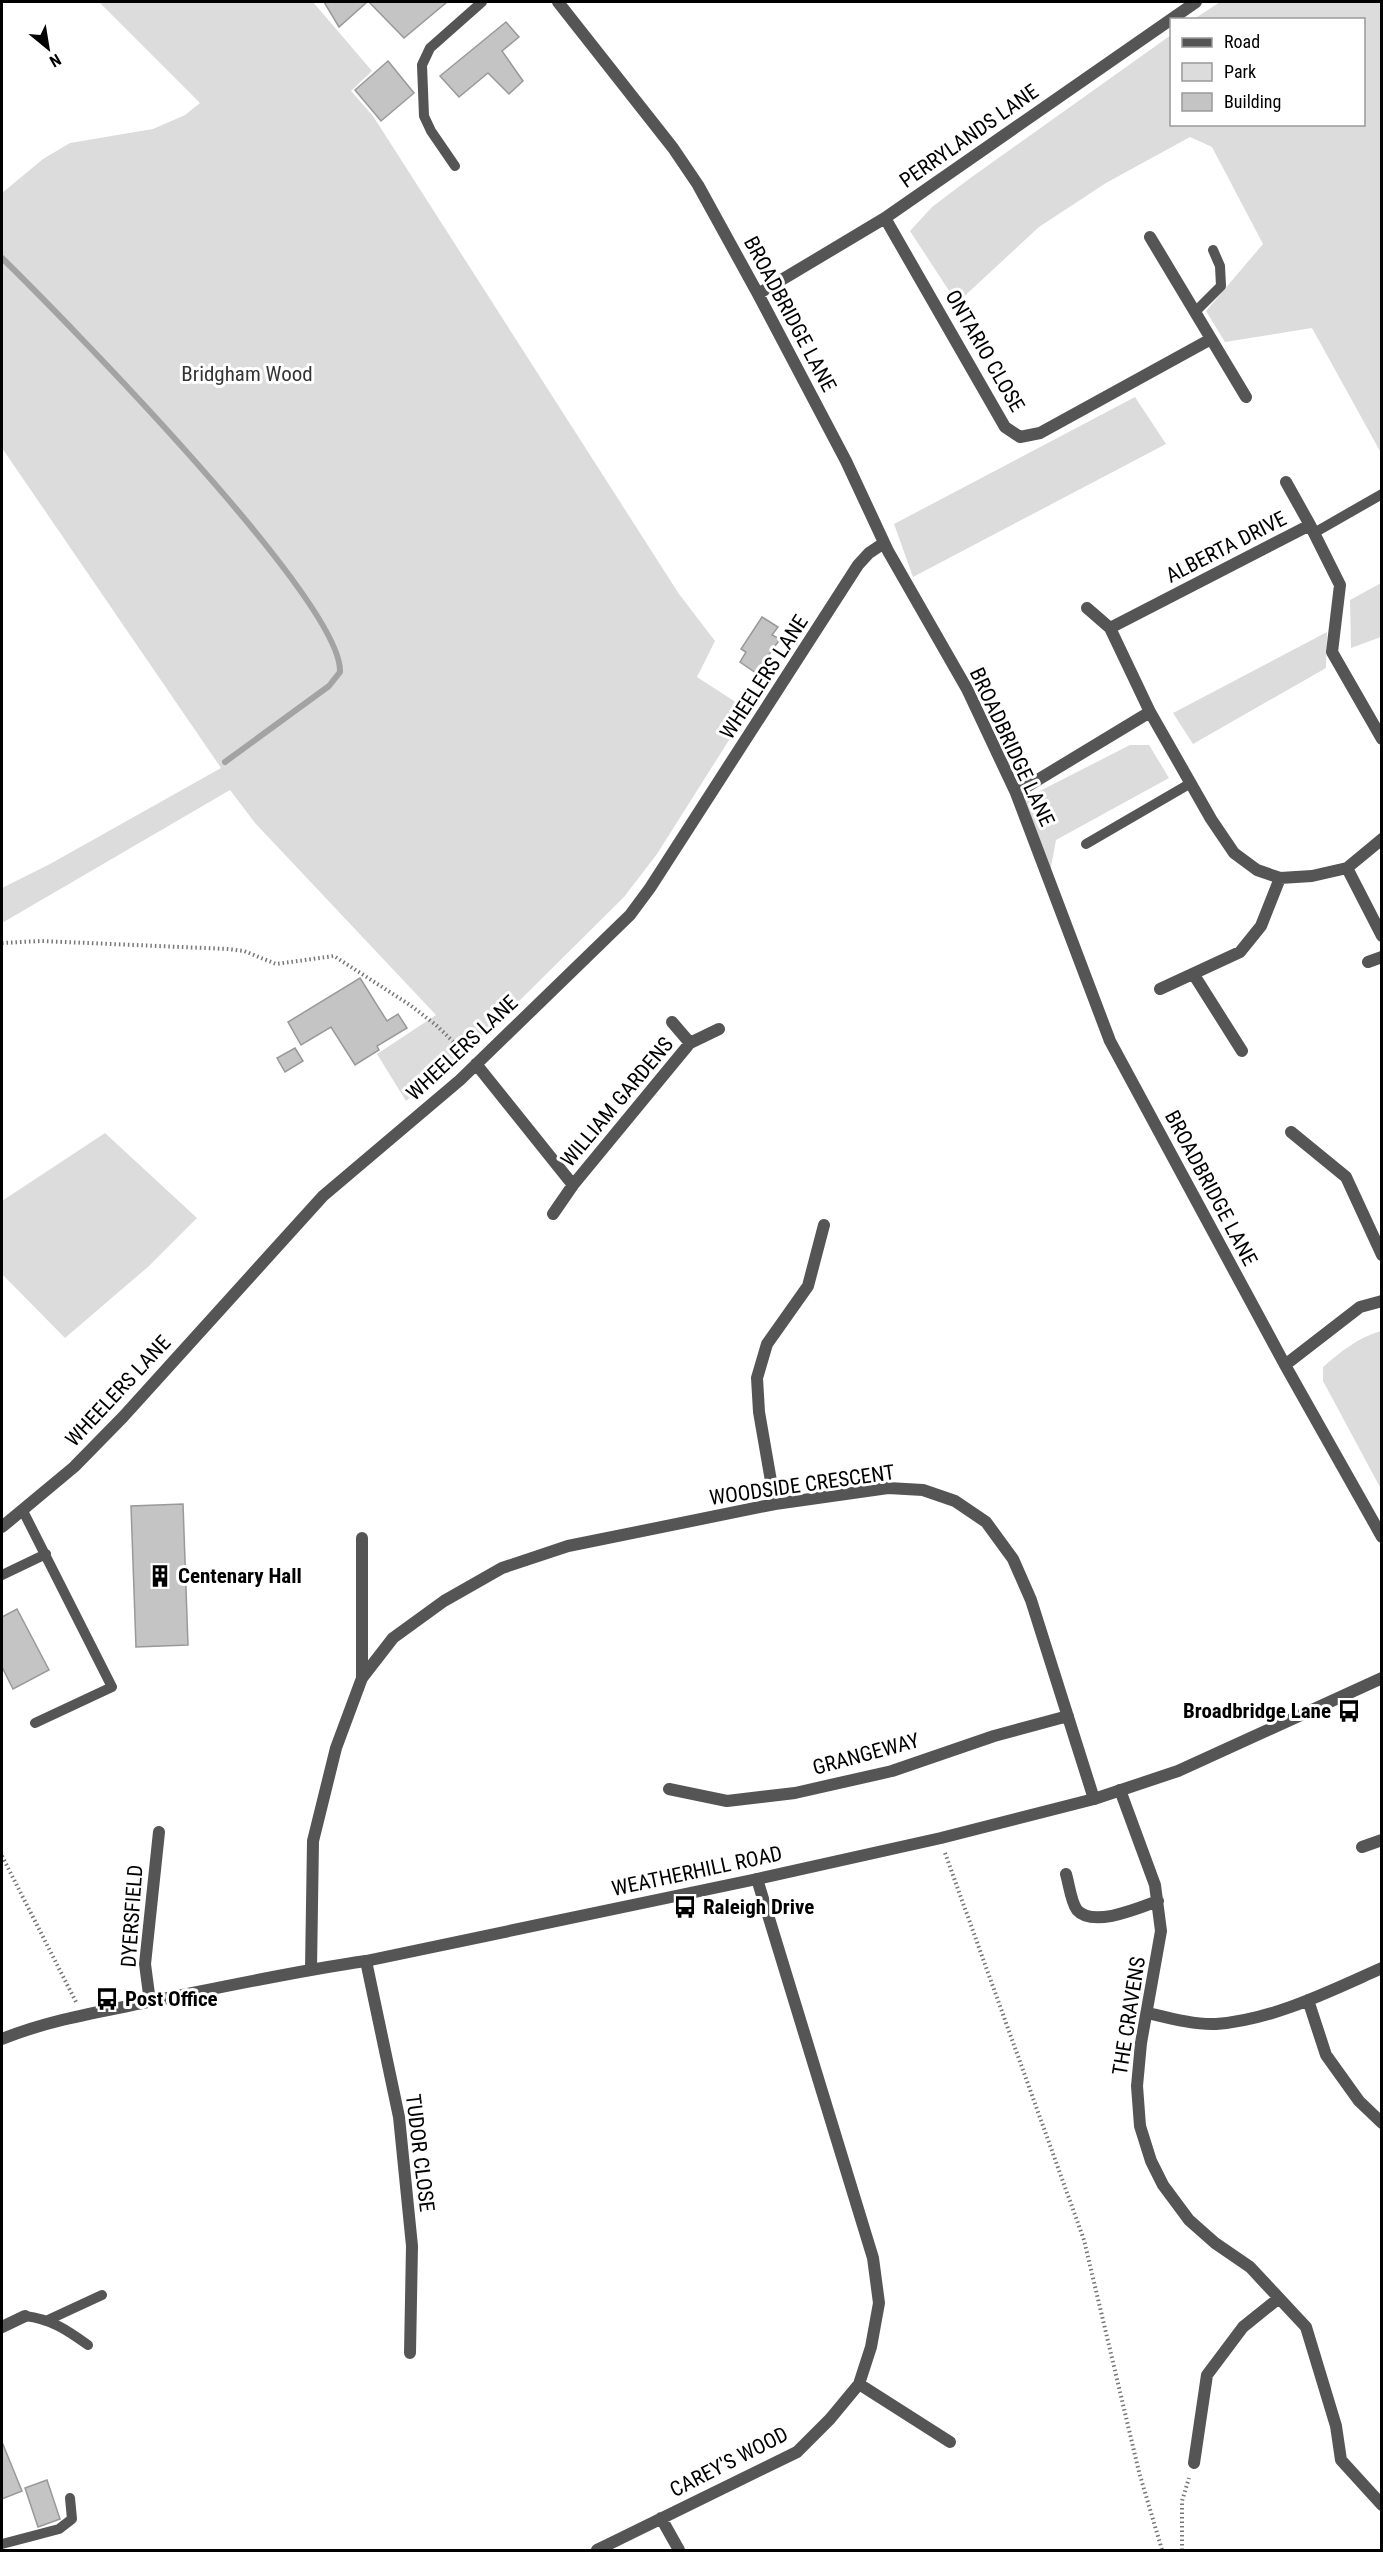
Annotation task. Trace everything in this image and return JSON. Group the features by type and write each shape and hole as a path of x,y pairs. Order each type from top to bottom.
{"street":[{"name":"BROADBRIDGE LANE","path":"558,2 673,147 698,185 758,294 846,461 884,543 967,689 1016,792 1110,1041 1285,1365 1382,1537"},
{"name":"PERRYLANDS LANE","path":"1174,18 1197,2"},
{"name":"PERRYLANDS LANE","path":"758,294 885,218 1170,21"},
{"name":"ONTARIO CLOSE","path":"885,218 1005,426 1020,437 1040,433 1211,339"},
{"path":"1150,237 1246,397"},
{"path":"1286,482 1312,529"},
{"name":"ALBERTA DRIVE","path":"1110,628 1312,529 1340,585 1332,652 1381,735"},
{"name":"WHEELERS LANE","path":"2,1527 74,1467 123,1417 316,1202 476,1064 619,926 641,901 858,565 869,553 884,543"},
{"path":"1087,608 1110,628 1150,712 1234,853 1257,870 1280,878 1312,876 1347,868 1382,839"},
{"path":"1016,792 1150,712"},
{"path":"1347,868 1382,936"},
{"path":"1160,989 1240,952 1261,926 1280,878"},
{"path":"1368,962 1382,957"},
{"path":"1194,975 1242,1051"},
{"name":"WILLIAM GARDENS","path":"672,1022 690,1043"},
{"name":"WILLIAM GARDENS","path":"553,1214 573,1185 690,1043 719,1029"},
{"name":"WILLIAM GARDENS","path":"476,1064 573,1185"},
{"path":"1291,1132 1346,1177 1382,1255"},
{"path":"775,1504 759,1412 758,1378 767,1344 808,1286 824,1225"},
{"path":"1285,1365 1360,1307 1382,1301"},
{"name":"WOODSIDE CRESCENT","path":"311,1969 313,1841 336,1748 362,1678 393,1638 444,1601 502,1568 568,1546 775,1504 888,1488 923,1490 955,1501 986,1522 1013,1559 1031,1600 1094,1799"},
{"name":"WOODSIDE CRESCENT","path":"362,1538 362,1678"},
{"name":"WEATHERHILL ROAD","path":"2,2039 24,2030 83,2015 311,1969 366,1962 757,1879 941,1838 1094,1799 1178,1771 1382,1678"},
{"name":"GRANGEWAY","path":"669,1789 727,1802 795,1793 892,1771 994,1736 1068,1716"},
{"name":"THE CRAVENS","path":"1120,1790 1155,1885 1161,1931 1141,2043 1137,2086 1140,2126 1151,2162 1163,2185 1189,2220 1215,2243 1250,2267 1306,2327 1336,2426 1341,2460 1382,2505"},
{"name":"DYERSFIELD","path":"150,2002 145,1964 159,1833"},
{"path":"1362,1847 1382,1840"},
{"path":"1066,1874 1076,1909 1088,1917 1103,1918 1158,1901"},
{"path":"757,1879 873,2258 879,2303 871,2347 859,2384 950,2442"},
{"name":"TUDOR CLOSE","path":"366,1962 399,2117 412,2246 410,2352"},
{"path":"1148,2013 1215,2024 1260,2015 1308,2000 1382,1968"},
{"path":"1308,2000 1326,2055 1359,2101 1382,2123"},
{"path":"1194,2463 1208,2375 1243,2327 1279,2298"},
{"path":"2,2327 25,2316"},
{"name":"CAREY'S WOOD","path":"597,2550 797,2452 830,2419 859,2384"},
{"path":"661,2518 679,2550"}],"lane":[{"path":"455,166 430,131 423,116 422,65 430,48 482,2"},
{"path":"1195,312 1221,286 1220,266 1213,250"},
{"path":"1312,529 1382,494"},
{"path":"1086,844 1191,783"},
{"path":"22,1511 112,1687 35,1723"},
{"path":"2,1575 46,1554"},
{"path":"48,2320 102,2295"},
{"path":"25,2316 59,2324 88,2345"},
{"path":"2,2544 67,2524 72,2519 70,2498"}],"path":[{"path":"2,943 41,941 228,949 244,951 276,964 326,956 341,959 436,1025 476,1064"},
{"path":"941,1838 947,1861 1084,2240 1139,2472 1162,2550"},
{"path":"2,1856 83,2015"},
{"path":"1182,2550 1182,2501 1194,2463"}],"green space":[{"name":"Bridgham Wood","path":"99,2 313,2 372,71 351,91 373,116 679,594 715,641 697,677 748,710 657,854 624,897 504,1016 406,1101 377,1054 436,1015 255,823 230,790 2,923 2,888 50,864 221,768 2,448 2,193 43,159 70,143 153,129 185,115 200,103"},
{"path":"1220,2 1381,2 1381,453 1312,328 1225,342 1206,311 1263,244 1212,147 1190,137 1106,183 1039,227 957,303 910,231 932,207 969,179 1170,36 1170,126 1365,126 1365,18 1196,18"},
{"path":"1135,397 1166,444 913,577 894,524"},
{"path":"1381,583 1381,637 1351,648 1350,600"},
{"path":"1327,632 1326,668 1193,744 1173,713"},
{"path":"1130,745 1149,745 1169,778 1056,840 1049,878 1019,813 1026,798"},
{"path":"105,1133 197,1218 149,1266 65,1338 2,1274 2,1201"},
{"path":"1382,1331 1381,1489 1323,1381 1323,1367 1350,1346"}],"building":[{"path":"324,2 367,2 339,27"},
{"path":"369,2 447,2 404,38"},
{"path":"506,22 519,37 502,51 523,81 509,94 488,73 459,97 440,76"},
{"path":"388,61 414,93 381,121 355,90"},
{"path":"762,617 778,627 772,635 780,639 756,673 740,662 746,652 741,649"},
{"path":"360,978 387,1021 398,1014 407,1028 377,1046 379,1050 355,1065 331,1027 301,1045 288,1022"},
{"path":"295,1048 303,1061 285,1072 277,1058"},
{"name":"Centenary Hall","path":"183,1504 188,1645 136,1647 131,1506"},
{"path":"17,1609 49,1670 13,1689 2,1667 2,1617"},
{"path":"2,2442 22,2491 2,2499"},
{"path":"47,2480 60,2519 38,2527 25,2488"}],"waterway":[{"path":"2,258 81,338 195,461 297,586 329,637 340,672 329,686 225,762"}],"place":[{"name":"Centenary Hall","path":"160,1576"},
{"name":"Broadbridge Lane","path":"1349,1711"},
{"name":"Raleigh Drive","path":"685,1907"},
{"name":"Post Office","path":"107,1999"}]}
